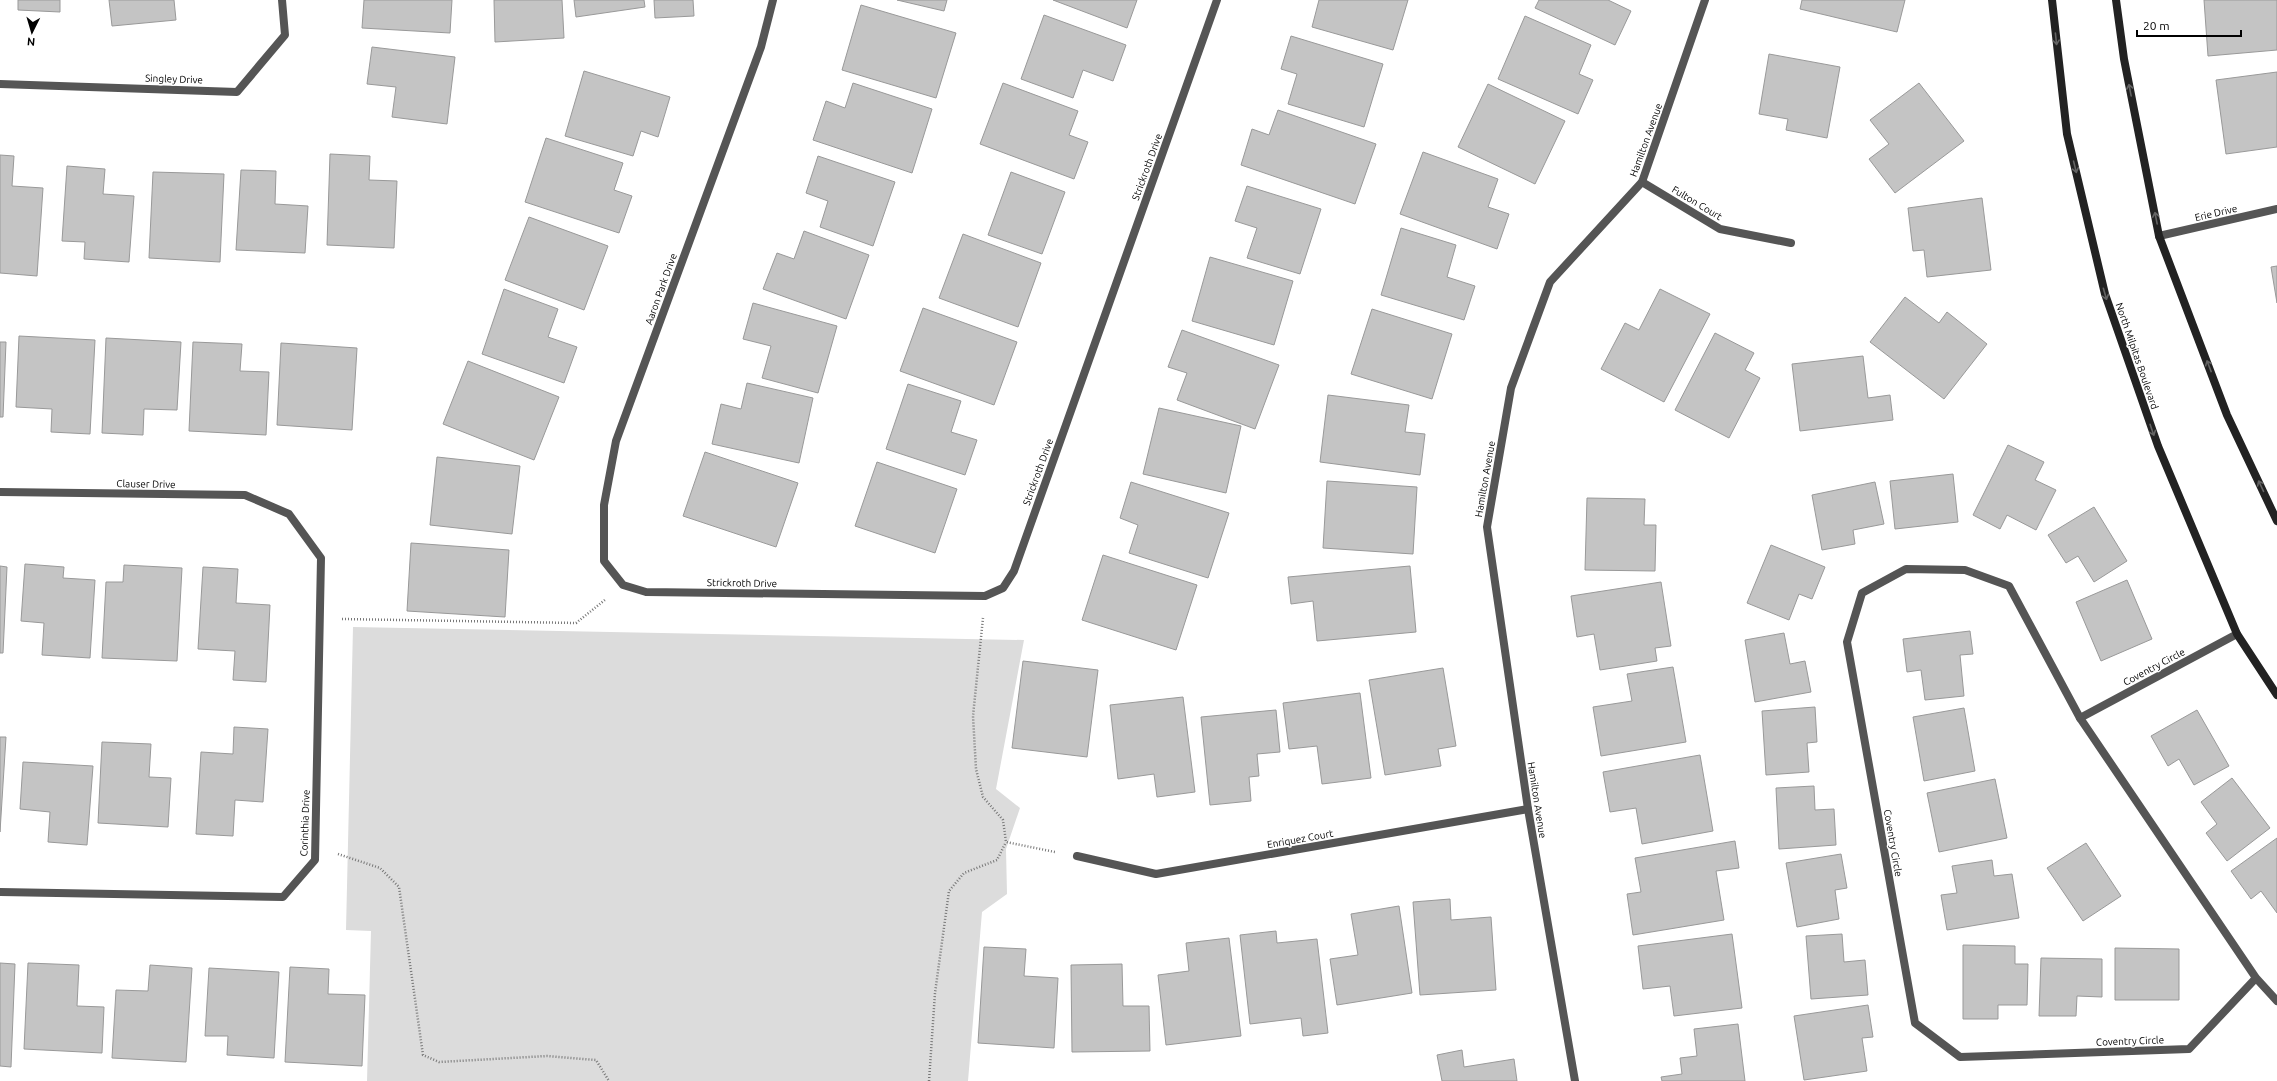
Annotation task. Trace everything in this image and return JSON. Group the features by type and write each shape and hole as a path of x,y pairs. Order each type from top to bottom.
{"main road":[{"name":"North Milpitas Boulevard","path":"2052,0 2067,134 2105,294 2158,446 2238,634 2277,695"},
{"path":"2116,0 2124,59 2159,236 2228,415 2277,521"}],"street":[{"name":"Singley Drive","path":"0,84 237,92 285,35 282,0"},
{"name":"Aaron Park Drive","path":"623,584 604,561 604,505 616,441 761,47 773,0"},
{"name":"Strickroth Drive","path":"623,584 646,592 985,596 1003,588 1014,571 1217,0"},
{"name":"Hamilton Avenue","path":"1575,1081 1528,809 1487,527 1511,388 1550,282 1642,182 1705,0"},
{"name":"Fulton Court","path":"1642,182 1720,229 1791,242"},
{"name":"Erie Drive","path":"2159,236 2277,209"},
{"name":"Clauser Drive","path":"0,492 244,495 289,514"},
{"name":"Corinthia Drive","path":"0,892 283,897 315,860 321,558 289,514"},
{"name":"Coventry Circle","path":"2256,978 2189,1048 1960,1057 1915,1023 1848,642 1862,593 1906,569 1965,570 2009,586 2080,718 2256,978 2277,1001"},
{"name":"Coventry Circle","path":"2080,718 2238,634"},
{"name":"Enriquez Court","path":"1077,856 1156,874 1528,809"}],"path":[{"path":"320,618 576,623 623,584"},
{"path":"929,1081 935,993 949,891 964,874 997,860 1006,842 1003,820 983,798 976,769 973,716 985,596"},
{"path":"1006,842 1077,856"},
{"path":"315,845 380,868 399,887 423,1055 440,1062 547,1056 596,1060 609,1081"}],"shaded area":[{"path":"353,627 1024,640 996,789 1020,808 1006,849 1007,894 982,912 968,1081 367,1081 371,931 346,930"}],"building":[{"path":"18,0 60,0 60,12 18,10"},
{"path":"109,0 174,0 176,20 112,26"},
{"path":"364,0 452,0 450,33 362,28"},
{"path":"494,0 562,0 564,38 495,42"},
{"path":"574,0 644,0 645,7 576,17"},
{"path":"654,0 693,0 694,16 655,18"},
{"path":"897,0 947,0 944,11"},
{"path":"1053,0 1137,0 1127,28"},
{"path":"1319,0 1408,0 1393,50 1312,27"},
{"path":"1539,0 1608,0 1631,11 1615,45 1535,8"},
{"path":"1802,0 1905,0 1897,32 1800,9"},
{"path":"2204,0 2277,0 2277,50 2208,56"},
{"path":"861,5 956,33 936,98 842,70"},
{"path":"1044,15 1126,45 1113,81 1083,70 1073,98 1021,79"},
{"path":"1525,16 1591,45 1579,74 1593,80 1578,114 1498,79"},
{"path":"1291,36 1383,64 1364,127 1288,104 1297,74 1281,69"},
{"path":"372,47 455,57 447,124 392,117 396,87 367,84"},
{"path":"1769,54 1840,67 1827,138 1786,130 1788,119 1759,114"},
{"path":"584,71 670,97 658,137 641,131 633,156 565,136"},
{"path":"2277,72 2277,147 2226,154 2216,80"},
{"path":"853,83 932,109 912,173 813,140 826,101 845,108"},
{"path":"1003,83 1078,111 1069,135 1088,142 1074,179 980,144"},
{"path":"1919,83 1964,141 1895,193 1869,159 1889,144 1870,120"},
{"path":"1488,84 1565,121 1535,184 1458,147"},
{"path":"1278,110 1376,144 1355,204 1241,165 1252,129 1269,135"},
{"path":"546,138 623,163 614,190 632,196 619,233 525,202"},
{"path":"1423,152 1498,179 1488,207 1509,214 1497,249 1400,214"},
{"path":"330,154 370,156 369,180 397,181 394,248 327,245"},
{"path":"0,155 14,156 12,186 43,188 37,276 0,273"},
{"path":"818,156 895,182 873,246 820,227 828,201 806,193"},
{"path":"67,166 105,169 103,194 134,196 129,262 84,259 85,242 62,241"},
{"path":"241,170 276,171 275,204 308,206 305,253 236,250"},
{"path":"153,172 224,174 220,262 149,258"},
{"path":"1011,172 1065,192 1042,254 988,235"},
{"path":"1247,186 1321,209 1300,274 1247,258 1257,228 1235,221"},
{"path":"1982,198 1991,270 1927,277 1924,250 1913,251 1908,208"},
{"path":"529,217 608,246 584,310 505,280"},
{"path":"1401,228 1456,245 1447,277 1475,286 1464,320 1381,295"},
{"path":"804,231 869,255 846,319 763,289 777,253 794,259"},
{"path":"963,234 1041,263 1018,327 939,298"},
{"path":"1210,257 1293,281 1274,345 1192,321"},
{"path":"2277,266 2277,303 2271,267"},
{"path":"504,289 558,309 548,337 577,347 564,383 482,354"},
{"path":"1660,289 1710,314 1664,402 1601,369 1625,323 1639,330"},
{"path":"1905,297 1939,323 1947,312 1987,344 1944,399 1870,342"},
{"path":"753,303 837,326 818,393 762,378 771,346 743,339"},
{"path":"923,308 1017,342 994,405 900,371"},
{"path":"1372,309 1452,334 1432,399 1351,374"},
{"path":"1182,330 1279,365 1255,429 1177,400 1187,373 1168,367"},
{"path":"1715,333 1754,353 1745,370 1760,378 1729,438 1675,410"},
{"path":"19,336 95,340 90,434 51,432 52,409 16,407"},
{"path":"106,338 181,342 177,410 144,409 143,435 102,433"},
{"path":"0,342 6,342 3,417 0,417"},
{"path":"193,342 242,344 240,371 269,372 266,435 189,431"},
{"path":"281,343 357,348 352,430 277,425"},
{"path":"1863,356 1868,398 1890,395 1893,420 1800,431 1792,364"},
{"path":"468,361 559,397 534,460 443,424"},
{"path":"747,383 813,398 799,463 712,444 721,404 741,409"},
{"path":"908,384 961,401 951,432 977,440 965,475 886,449"},
{"path":"1328,395 1409,405 1405,432 1425,434 1420,475 1320,462"},
{"path":"1159,408 1241,426 1226,493 1143,474"},
{"path":"2008,445 2044,462 2035,480 2056,490 2036,530 2007,515 2000,529 1973,515"},
{"path":"705,452 798,483 776,547 683,516"},
{"path":"437,457 520,466 512,534 430,525"},
{"path":"877,462 957,489 935,553 855,526"},
{"path":"1953,474 1958,522 1895,529 1890,481"},
{"path":"1327,481 1417,487 1413,554 1323,548"},
{"path":"1131,482 1229,513 1208,578 1129,553 1138,525 1120,518"},
{"path":"1875,482 1884,524 1853,530 1855,544 1822,550 1812,495"},
{"path":"1587,498 1645,499 1644,525 1656,525 1655,571 1585,570"},
{"path":"2094,507 2127,561 2094,582 2078,556 2066,563 2048,535"},
{"path":"411,543 509,550 505,617 407,611"},
{"path":"1771,545 1825,567 1812,599 1799,594 1789,620 1747,603"},
{"path":"1103,555 1197,585 1176,650 1082,620"},
{"path":"25,564 64,567 63,578 95,580 90,658 42,655 44,623 21,621"},
{"path":"124,565 182,568 177,661 102,658 106,582 123,582"},
{"path":"0,566 7,567 3,653 0,653"},
{"path":"1410,566 1416,632 1317,641 1313,601 1291,604 1288,577"},
{"path":"203,567 238,569 236,603 270,605 266,682 233,680 235,651 198,649"},
{"path":"2127,580 2152,639 2101,661 2076,602"},
{"path":"1661,582 1671,646 1655,648 1657,661 1600,670 1594,634 1577,637 1571,596"},
{"path":"1970,631 1973,654 1960,655 1964,696 1925,700 1921,670 1907,672 1903,639"},
{"path":"1784,633 1790,664 1805,661 1811,692 1755,702 1745,640"},
{"path":"1023,661 1098,670 1087,757 1012,748"},
{"path":"1673,667 1686,742 1601,756 1593,707 1632,701 1627,674"},
{"path":"1443,668 1456,746 1438,749 1441,766 1385,775 1369,680"},
{"path":"1360,693 1371,778 1322,784 1317,746 1289,749 1283,703"},
{"path":"1183,697 1195,792 1157,797 1154,774 1118,779 1110,705"},
{"path":"1815,707 1817,742 1807,743 1809,772 1766,775 1762,711"},
{"path":"1964,708 1975,771 1924,781 1913,717"},
{"path":"1276,710 1280,752 1257,754 1259,776 1249,777 1251,801 1210,805 1201,717"},
{"path":"2197,710 2229,766 2194,785 2179,759 2168,766 2151,736"},
{"path":"234,727 268,729 263,802 235,800 233,836 196,834 201,752 233,754"},
{"path":"0,737 6,737 0,832"},
{"path":"102,742 151,744 149,777 171,778 168,827 98,823"},
{"path":"1700,755 1713,831 1642,844 1636,808 1610,812 1603,772"},
{"path":"23,762 93,766 87,845 48,842 50,812 20,809"},
{"path":"2232,778 2270,828 2227,861 2206,833 2217,824 2201,802"},
{"path":"1995,779 2007,838 1939,852 1927,793"},
{"path":"1814,786 1815,810 1834,809 1836,845 1779,849 1776,788"},
{"path":"2277,838 2277,913 2261,891 2251,899 2231,871"},
{"path":"1735,841 1739,868 1716,871 1724,920 1633,935 1627,894 1641,892 1635,858"},
{"path":"2086,843 2121,896 2083,921 2047,868"},
{"path":"1841,854 1847,888 1835,890 1839,919 1797,927 1786,863"},
{"path":"1992,860 1994,876 2012,874 2019,918 1947,930 1941,895 1957,893 1952,866"},
{"path":"1450,899 1451,920 1491,917 1496,990 1420,995 1413,902"},
{"path":"1399,906 1412,993 1337,1005 1330,959 1358,955 1351,914"},
{"path":"1276,931 1277,943 1317,939 1328,1033 1303,1036 1301,1018 1250,1024 1240,935"},
{"path":"1732,934 1742,1008 1674,1016 1670,986 1643,989 1638,946"},
{"path":"1842,934 1844,962 1865,960 1868,995 1811,999 1806,936"},
{"path":"1229,938 1241,1036 1166,1045 1158,975 1189,971 1186,943"},
{"path":"1963,945 2015,946 2015,964 2028,964 2027,1005 1998,1005 1998,1019 1963,1019"},
{"path":"984,947 1026,949 1024,976 1058,978 1054,1048 978,1043"},
{"path":"2115,948 2179,949 2179,1000 2115,1000"},
{"path":"2041,958 2102,959 2102,997 2077,996 2076,1016 2039,1016"},
{"path":"0,963 15,964 11,1067 0,1066"},
{"path":"28,963 79,965 77,1006 104,1007 102,1053 24,1049"},
{"path":"1122,964 1123,1006 1149,1006 1150,1051 1072,1052 1071,965"},
{"path":"150,965 192,968 186,1062 112,1058 116,990 148,991"},
{"path":"290,967 329,969 328,994 365,995 362,1066 285,1062"},
{"path":"209,968 279,972 274,1058 227,1055 228,1036 205,1036"},
{"path":"1868,1005 1873,1037 1862,1038 1867,1071 1804,1080 1794,1016"},
{"path":"1738,1024 1745,1081 1662,1081 1661,1077 1682,1074 1680,1058 1697,1056 1694,1029"},
{"path":"1462,1050 1464,1067 1514,1059 1517,1081 1442,1081 1437,1055"}]}
